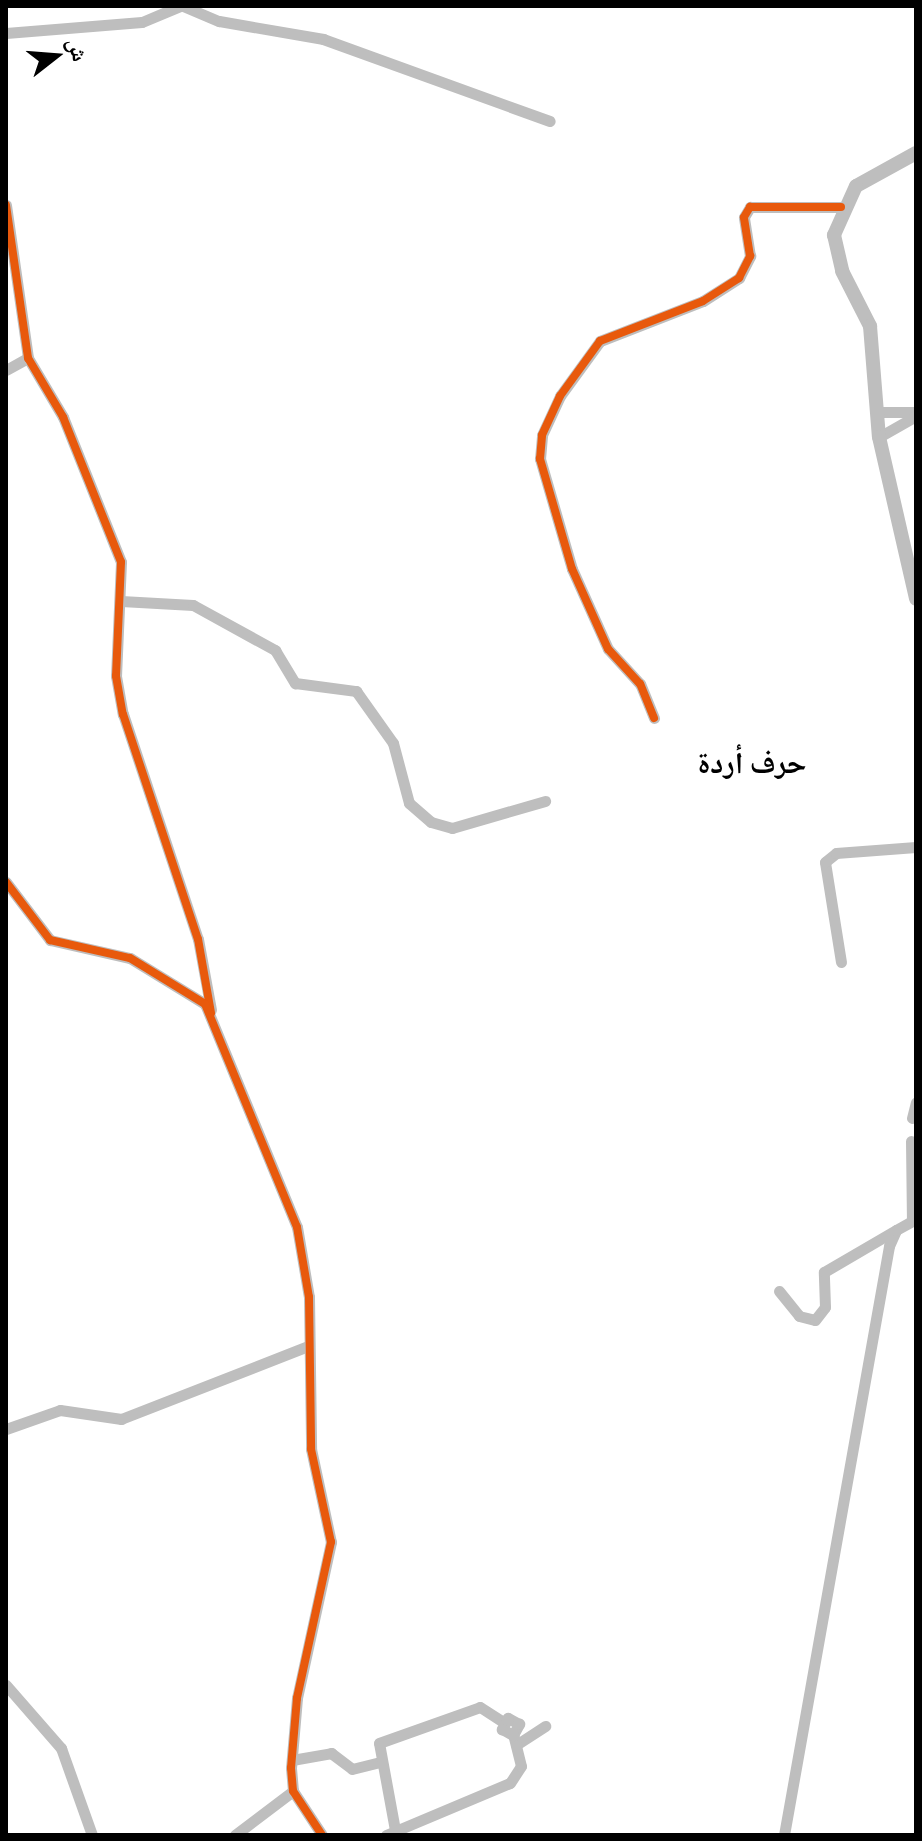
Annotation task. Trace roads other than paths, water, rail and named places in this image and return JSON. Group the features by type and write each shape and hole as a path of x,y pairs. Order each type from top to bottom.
{"main road":[{"path":"916,153 856,186 841,207 836,256 870,326 879,437 911,543 916,599"}],"street":[{"path":"6,33 142,22 182,6 219,21 323,39 550,121"},
{"path":"6,205 28,358 60,411 117,547 121,601 116,676 123,714 198,939 211,1013 297,1227 309,1297 306,1347 311,1449 331,1542 297,1698 293,1791 322,1835"},
{"path":"654,718 640,684 608,649 572,569 540,459 542,435 560,396 600,341 703,301 739,278 750,256 744,217 750,207 841,207"},
{"path":"6,370 28,358"},
{"path":"876,412 916,414"},
{"path":"879,437 916,414"},
{"path":"121,601 193,605 275,650 295,683 362,695 393,743 409,803 431,822 452,828 545,801"},
{"path":"841,962 825,862 836,853 916,847"},
{"path":"6,882 50,940 130,958 190,991 211,1013"},
{"path":"912,1118 916,1102"},
{"path":"779,1291 799,1316 815,1320 825,1307 824,1272 914,1219 911,1141"},
{"path":"784,1835 896,1230"},
{"path":"6,1429 60,1410 121,1419 306,1347"},
{"path":"6,1685 61,1748 92,1835"},
{"path":"480,1707 503,1722 517,1721 514,1740 521,1766 510,1783 391,1832 380,1762 385,1739 480,1707"},
{"path":"514,1740 545,1726"},
{"path":"292,1760 331,1753 352,1769 380,1762"},
{"path":"235,1835 293,1791"}],"district":[{"name":"حرف أردة","path":"752,761"}]}
